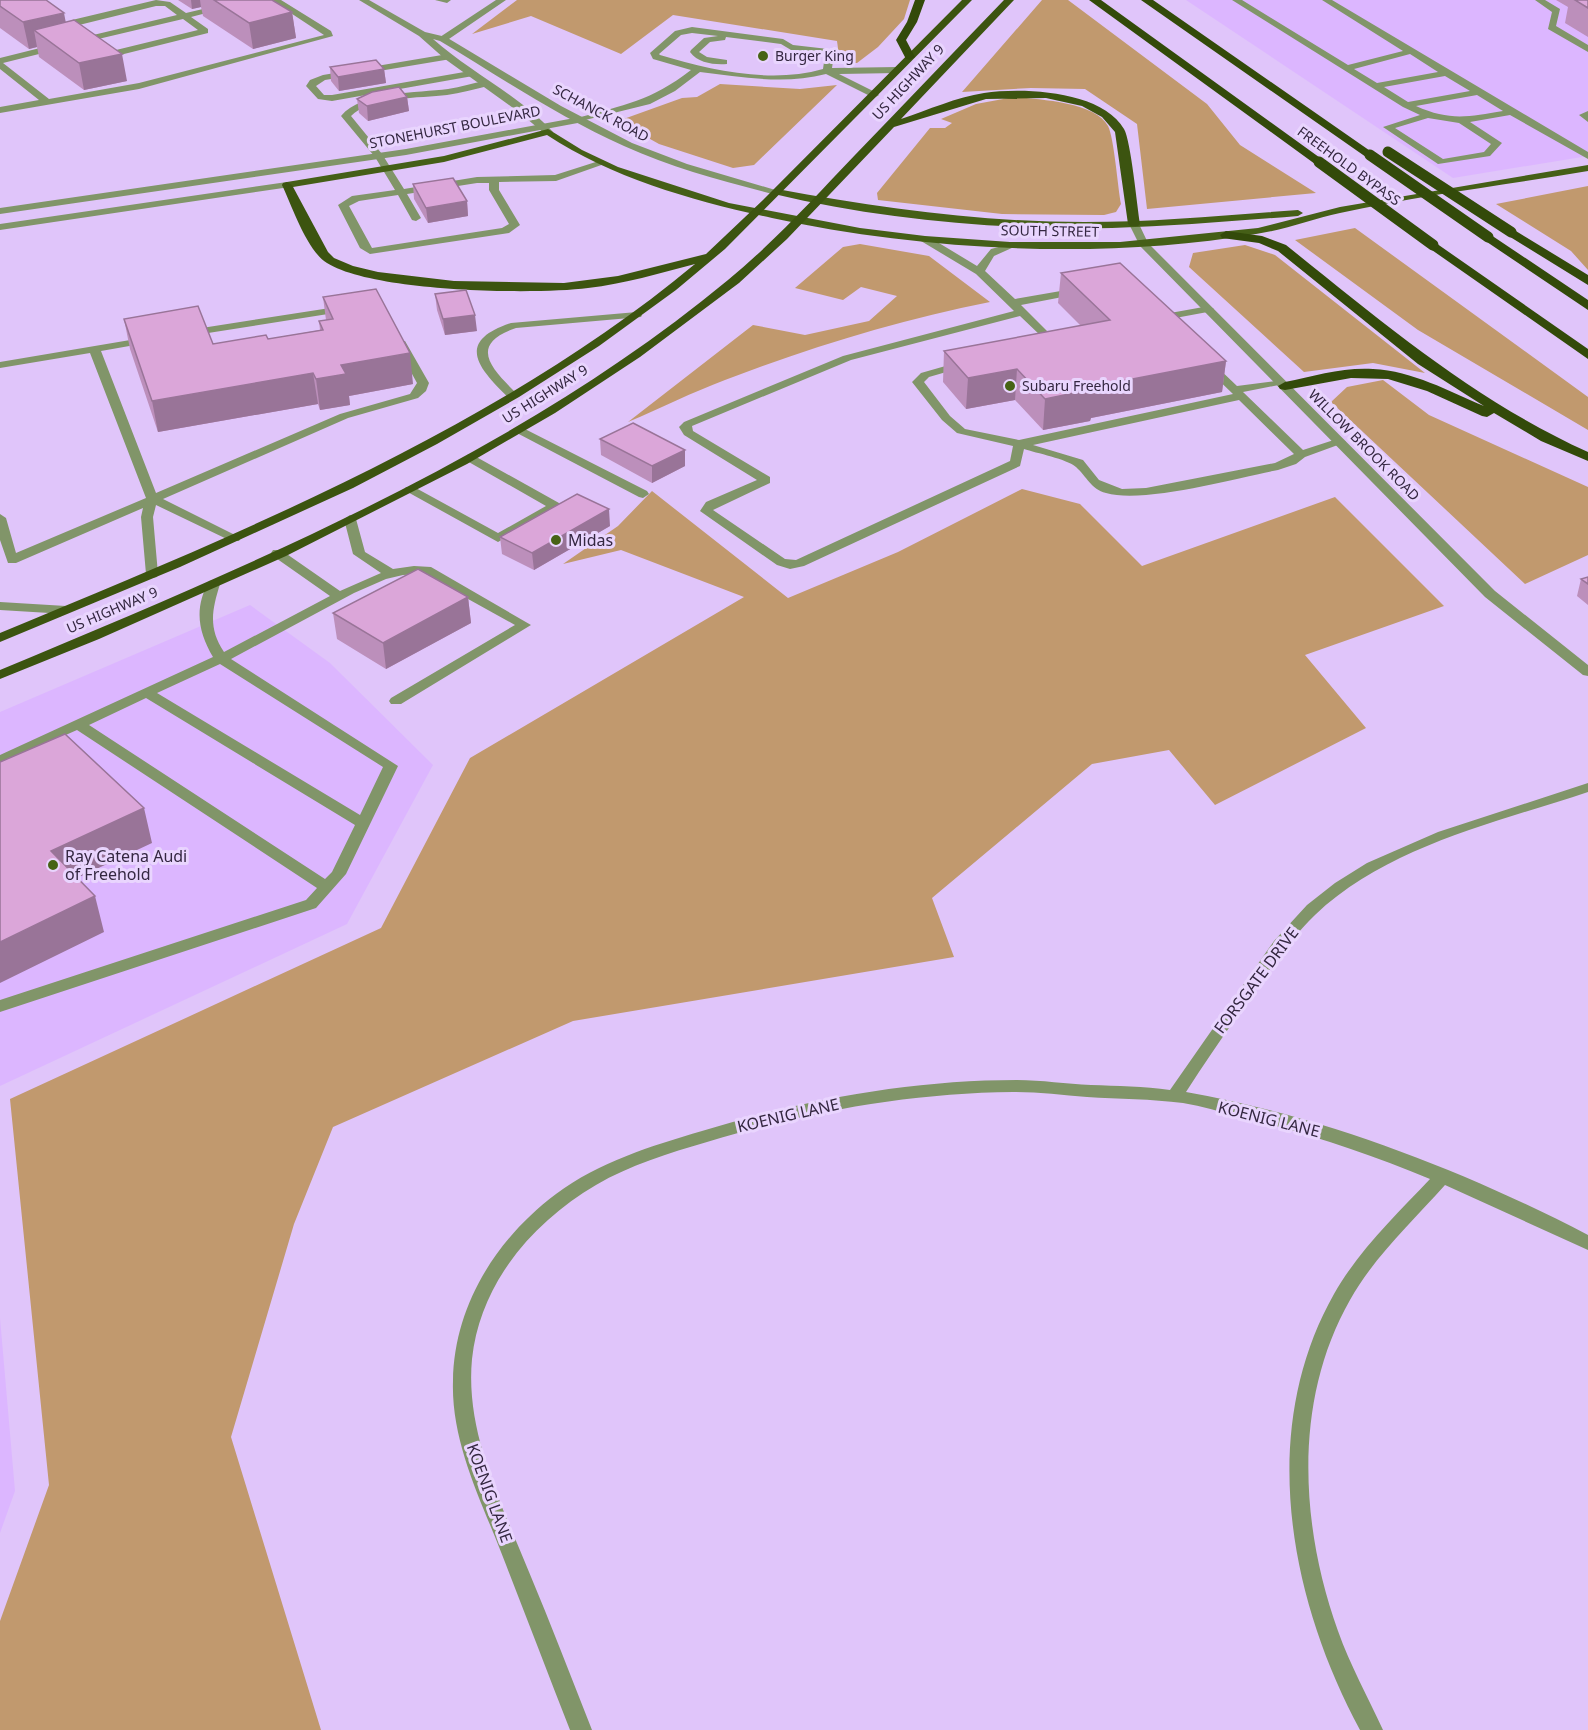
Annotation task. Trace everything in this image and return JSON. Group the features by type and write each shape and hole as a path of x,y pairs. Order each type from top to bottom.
{"highway":[{"path":"910,57 901,40 912,22 920,0"},
{"name":"US HIGHWAY 9","path":"0,638 235,538 409,454 513,396 582,353 637,315 712,256 758,213 967,0"},
{"name":"US HIGHWAY 9","path":"0,675 214,584 410,490 471,458 597,381 703,306 752,266 819,201 1009,0"},
{"name":"FREEHOLD BYPASS","path":"1146,0 1261,79 1376,148 1488,237 1588,306"},
{"name":"FREEHOLD BYPASS","path":"1094,1 1588,355"},
{"path":"891,125 985,96 1046,95 1085,104 1106,115 1120,131 1134,224"},
{"path":"1376,148 1588,281"},
{"path":"287,185 329,260 350,270 384,278 536,288 569,287 626,278 712,256"},
{"path":"1226,235 1262,240 1282,248 1423,361 1500,411 1556,442"},
{"path":"1283,384 1354,374 1373,373 1399,377 1426,386 1588,457"}],"main road":[{"name":"SCHANCK ROAD","path":"544,128 579,152 602,163 673,189 758,213"},
{"name":"STONEHURST BOULEVARD","path":"287,185 389,170 477,152 544,128"},
{"name":"SOUTH STREET","path":"758,213 925,239 1010,245 1144,244 1258,231 1340,210 1588,168"},
{"name":"SOUTH STREET","path":"777,192 873,210 957,219 1054,224 1134,224 1340,210"}],"street":[{"path":"0,63 252,0"},
{"path":"0,110 139,86 329,36 328,33 275,0"},
{"name":"SCHANCK ROAD","path":"363,0 422,34 470,74 544,128"},
{"path":"439,0 447,0"},
{"path":"443,39 502,0"},
{"path":"1236,0 1406,105 1428,115 1462,121 1512,112"},
{"path":"1326,0 1588,156"},
{"path":"1539,0 1557,11 1551,27 1588,49"},
{"path":"156,3 167,4 185,16 205,31 112,54 104,52 70,28 70,24 156,3"},
{"path":"791,47 783,42 692,30 678,33 654,53 656,57 664,61 698,69 785,77 807,77 827,71 898,70"},
{"name":"SCHANCK ROAD","path":"422,34 443,39 580,120 627,144 665,160 714,176 777,192"},
{"path":"785,77 772,69 704,59 694,52 706,40 713,38 825,51 830,54 827,71"},
{"path":"1347,68 1412,51"},
{"path":"448,57 323,78 313,82 311,86 321,97 332,98 470,74"},
{"path":"0,63 47,102"},
{"name":"STONEHURST BOULEVARD","path":"0,211 379,156 544,128 632,106 660,96 698,69"},
{"path":"827,71 874,95"},
{"path":"1375,86 1447,73"},
{"path":"416,218 389,170 346,116 349,110 410,95 446,92 484,84"},
{"path":"1406,105 1479,92"},
{"path":"1428,115 1388,127 1440,162 1487,154 1497,143 1462,121"},
{"path":"494,179 494,190 516,225 505,231 427,238 370,251 365,248 343,207 344,203 352,199 494,179 556,178 602,163"},
{"path":"242,176 287,185"},
{"name":"STONEHURST BOULEVARD","path":"0,227 287,185"},
{"path":"139,191 143,206"},
{"name":"WILLOW BROOK ROAD","path":"1134,224 1144,244 1491,594 1588,672"},
{"path":"925,239 980,272 1047,336 1043,342 1027,347"},
{"path":"980,272 985,258 992,251 1010,245"},
{"path":"1019,444 1016,463 800,563 790,565 781,562 707,513 706,509 710,504 766,480 688,433 684,428 688,423 848,358 1018,307 1087,290"},
{"path":"0,365 94,348 354,308"},
{"path":"1159,318 1209,309"},
{"path":"513,396 484,366 482,349 491,335 501,328 637,315"},
{"path":"0,518 6,563 344,416 414,396 420,391 423,383 394,330"},
{"path":"94,348 152,498 147,517 152,574"},
{"path":"1201,358 1301,454"},
{"path":"975,361 925,375 918,382 946,418 961,431 971,435 1019,444 1079,463 1095,483 1108,490 1122,493 1146,492 1278,466 1301,454 1340,442"},
{"path":"1019,444 1283,384"},
{"path":"519,430 643,494"},
{"path":"410,490 498,538 555,506 471,458"},
{"path":"152,498 235,538"},
{"path":"350,519 359,554 389,572"},
{"path":"278,553 339,596"},
{"path":"0,760 221,659 389,572 409,568 426,570 524,624 396,701"},
{"path":"0,1006 311,904 338,874 391,766 221,659 208,639 203,616 214,584"},
{"path":"0,606 66,610"},
{"path":"147,693 363,823"},
{"path":"78,724 326,887"},
{"name":"FORSGATE DRIVE","path":"1175,1096 1220,1027 1282,940 1312,909 1352,879 1385,860 1430,841 1588,787"},
{"name":"KOENIG LANE","path":"581,1730 474,1455 462,1401 463,1358 476,1306 496,1266 528,1227 558,1201 588,1181 620,1165 723,1130 782,1114 847,1102 937,1091 1010,1086 1175,1096 1271,1117 1339,1137 1443,1176 1560,1227 1588,1243"},
{"path":"1372,1730 1331,1642 1308,1569 1299,1499 1299,1440 1309,1380 1323,1335 1342,1298 1367,1261 1443,1176"}],"shaded area":[{"path":"517,0 910,0 904,19 878,47 857,63 840,63 837,41 673,15 621,54 531,16 472,34"},
{"path":"1042,0 1068,0 1207,104 1240,145 1316,193 1147,209 1137,124 1085,89 1031,88 962,92"},
{"path":"1186,0 1588,0 1588,156 1453,178"},
{"path":"720,84 800,89 837,85 754,165 733,168 659,144 618,121 682,98 697,97"},
{"path":"1014,97 1066,103 1102,118 1108,126 1114,152 1121,204 1116,212 1104,215 1002,214 878,200 877,193 930,128 945,128 952,123 941,119 976,104"},
{"path":"1588,186 1588,270 1571,251 1496,204"},
{"path":"1355,228 1588,397 1588,430 1418,330 1295,240"},
{"path":"860,244 929,256 990,302 889,326 790,356 713,385 628,422 753,325 805,335 869,321 897,296 861,287 843,300 795,288 843,247"},
{"path":"1245,245 1275,255 1425,373 1373,363 1304,372 1189,267 1193,253"},
{"path":"1383,380 1429,415 1588,487 1588,555 1525,584 1331,402 1347,387"},
{"path":"1022,489 1080,504 1142,566 1335,497 1444,606 1305,655 1366,728 1215,805 1169,750 1092,764 932,898 954,957 573,1021 333,1127 294,1224 231,1437 321,1730 0,1730 0,1621 49,1485 10,1099 381,928 470,758 744,597 621,550 563,564 618,526 652,491 788,598 898,552"},
{"path":"250,605 330,663 433,765 347,924 0,1086 0,712"},
{"path":"0,1318 15,1491 0,1533"}],"building":[{"path":"0,0 46,0 64,13 23,22 0,6"},
{"path":"214,0 272,0 292,12 249,23"},
{"path":"1575,0 1588,0 1588,8"},
{"path":"74,20 122,54 79,63 34,30"},
{"path":"376,60 384,69 338,77 330,67"},
{"path":"399,87 407,97 367,106 357,99 372,92"},
{"path":"453,178 467,201 426,208 413,184"},
{"path":"1120,263 1226,361 1091,387 1093,389 1045,399 1017,369 968,378 944,351 1110,320 1061,273"},
{"path":"376,289 410,353 341,365 346,374 316,379 313,373 152,401 124,319 198,306 213,344 266,335 268,339 323,330 319,321 333,319 323,297"},
{"path":"466,290 475,315 443,319 435,294"},
{"path":"633,423 685,450 652,466 600,439"},
{"path":"577,494 609,509 532,553 500,537"},
{"path":"418,569 468,597 383,643 333,613"},
{"path":"1588,577 1588,584 1581,579"},
{"name":"Ray Catena Audi of Freehold","path":"65,734 144,808 51,851 95,896 0,942 0,762"}],"place":[{"name":"Burger King","path":"763,56"},
{"name":"Subaru Freehold","path":"1010,386"},
{"name":"Midas","path":"556,540"},
{"name":"Ray Catena Audi of Freehold","path":"53,865"}]}
